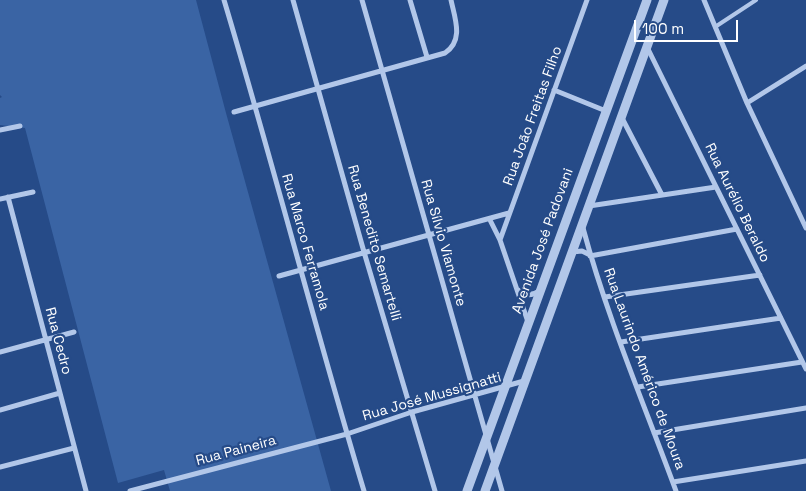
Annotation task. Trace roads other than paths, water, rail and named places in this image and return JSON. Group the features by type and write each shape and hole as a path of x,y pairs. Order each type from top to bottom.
{"street":[{"name":"Rua Marco Ferramola","path":"224,0 256,106 364,491"},
{"name":"Rua Benedito Semartelli","path":"293,0 364,252 435,491"},
{"name":"Rua Sílvio Viamonte","path":"362,0 502,491"},
{"path":"410,0 427,57"},
{"path":"234,112 445,53 451,48 456,39 456,24 451,0"},
{"name":"Rua João Freitas Filho","path":"500,240 587,0"},
{"name":"Avenida José Padovani","path":"467,491 647,0"},
{"path":"485,491 664,0"},
{"path":"704,0 747,103 806,228"},
{"name":"Rua Aurélio Beraldo","path":"647,47 806,369"},
{"path":"747,103 806,66"},
{"path":"554,90 606,111"},
{"path":"622,117 662,196"},
{"path":"0,130 20,126"},
{"path":"589,206 716,187"},
{"path":"0,199 33,192"},
{"name":"Rua Cedro","path":"8,198 86,491"},
{"path":"279,276 428,234 490,220 509,213"},
{"path":"490,220 500,240 528,322"},
{"name":"Rua Laurindo Américo de Moura","path":"582,225 590,256 676,491"},
{"path":"590,256 737,229"},
{"name":"Rua Laurindo Américo de Moura","path":"572,252 582,251 590,256"},
{"path":"605,297 760,275"},
{"path":"517,290 528,295 540,290"},
{"path":"621,342 781,318"},
{"path":"0,352 74,332"},
{"path":"638,387 802,362"},
{"name":"Rua José Mussignatti","path":"347,434 412,412 524,381"},
{"path":"0,410 60,393"},
{"path":"654,433 806,408"},
{"name":"Rua Paineira","path":"130,491 347,434"},
{"path":"0,467 74,448"},
{"path":"673,482 806,462"}],"lane":[{"path":"715,27 756,0"}]}
